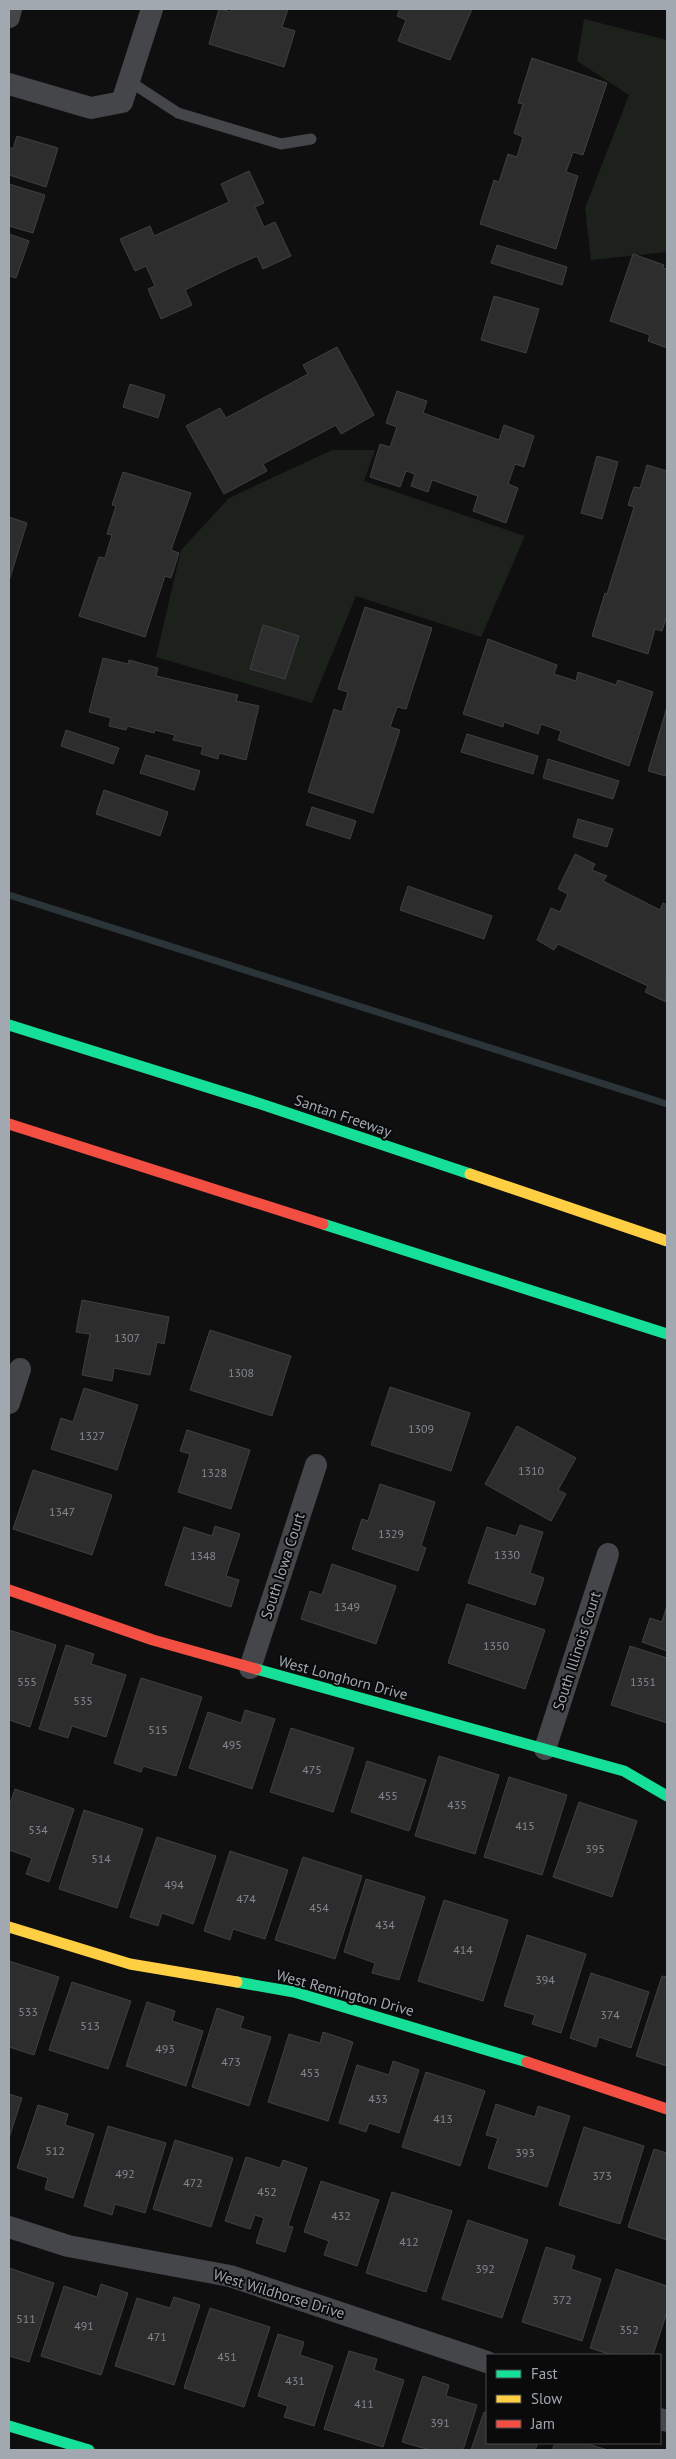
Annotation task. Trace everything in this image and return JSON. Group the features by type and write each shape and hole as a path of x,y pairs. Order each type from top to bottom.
{"main road":[{"name":"Santan Freeway","path":"9,1025 258,1104 667,1241"},
{"path":"9,1124 667,1334"},
{"path":"623,1320 667,1342"},
{"name":"West Longhorn Drive","path":"9,1590 153,1640 624,1771 667,1796"},
{"name":"West Remington Drive","path":"9,1927 130,1964 294,1992 500,2053 667,2109"},
{"path":"9,2426 89,2450"}],"street":[{"path":"9,17 11,9"},
{"path":"9,84 91,108 126,92 152,9"},
{"path":"9,1403 20,1369"},
{"name":"South Iowa Court","path":"250,1668 316,1465"},
{"name":"South Illinois Court","path":"545,1749 608,1554"},
{"name":"West Wildhorse Drive","path":"9,2227 68,2246 230,2276 486,2362"}],"lane":[{"path":"126,92 178,113 281,144 311,139"}],"shaded area":[{"path":"584,19 667,40 667,252 591,260 585,208 629,95 577,61"},
{"path":"332,450 375,450 364,481 525,536 481,637 356,596 312,703 156,657 181,550 229,498"}],"building":[{"path":"219,9 231,12 232,9 288,9 282,27 295,31 284,67 209,44"},
{"path":"400,9 472,9 450,60 398,41 406,20 397,16"},
{"path":"532,58 607,83 583,155 573,152 566,172 578,176 556,249 480,224 494,180 499,182 508,154 517,157 523,137 514,133 523,104 518,103"},
{"path":"17,136 58,148 46,187 9,175 9,147 13,149"},
{"path":"249,171 264,203 255,207 264,227 275,222 291,256 263,269 257,256 230,268 185,290 192,305 161,319 148,289 155,286 146,266 135,271 120,239 150,226 154,236 229,202 221,184"},
{"path":"9,184 45,195 33,233 9,226"},
{"path":"9,234 29,241 16,278 9,276"},
{"path":"497,245 567,267 562,285 491,263"},
{"path":"633,254 664,265 663,268 667,269 667,348 648,341 650,335 610,321"},
{"path":"494,296 539,309 526,353 481,340"},
{"path":"337,347 374,415 341,434 336,425 263,464 267,471 224,494 186,426 220,408 226,418 308,374 303,365"},
{"path":"130,384 165,395 158,418 123,407"},
{"path":"397,391 427,401 423,413 499,440 504,425 534,436 524,467 515,464 508,484 518,488 506,523 473,511 478,496 432,480 428,492 411,486 415,474 406,471 400,487 370,477 380,444 390,447 397,427 386,423"},
{"path":"597,456 618,462 602,519 581,513"},
{"path":"647,465 667,471 667,616 662,631 655,629 648,654 592,636 634,507 628,505 634,487 640,488"},
{"path":"123,472 191,493 171,550 179,553 171,578 165,576 145,637 79,616 99,557 105,558 112,535 107,534 116,506 112,505"},
{"path":"9,517 27,523 9,581"},
{"path":"365,607 432,628 406,709 397,707 390,727 400,730 373,813 308,792 334,709 342,712 348,692 338,689"},
{"path":"263,625 299,636 285,679 250,669"},
{"path":"488,639 557,665 554,674 576,681 578,672 616,685 618,680 653,692 629,766 558,740 561,731 541,724 538,734 504,722 503,727 463,714"},
{"path":"103,658 128,664 129,660 158,668 156,676 238,695 236,701 259,706 246,760 219,753 218,759 201,754 203,747 173,740 175,735 155,730 154,733 127,726 126,730 109,726 111,718 89,712"},
{"path":"667,707 667,772 666,776 648,771"},
{"path":"66,730 119,748 113,764 61,746"},
{"path":"467,734 538,756 533,774 461,752"},
{"path":"146,755 200,771 194,790 140,773"},
{"path":"548,759 619,781 613,799 543,778"},
{"path":"104,790 168,812 160,836 96,814"},
{"path":"312,807 356,821 350,839 306,825"},
{"path":"578,819 613,829 607,847 573,837"},
{"path":"575,854 595,864 592,870 607,876 603,881 660,910 663,903 667,905 666,1002 645,992 648,986 558,944 554,950 537,940 551,908 560,912 568,894 558,889"},
{"path":"408,886 492,916 484,939 400,910"},
{"path":"82,1300 169,1317 164,1344 157,1342 150,1375 114,1368 112,1381 82,1375 90,1334 76,1332"},
{"path":"210,1330 291,1356 272,1416 190,1390"},
{"path":"390,1387 470,1413 451,1471 371,1445"},
{"path":"84,1388 138,1405 117,1470 51,1449 61,1418 73,1422"},
{"path":"517,1426 576,1458 558,1490 566,1494 551,1521 485,1484"},
{"path":"187,1430 250,1450 231,1509 178,1492 190,1454 180,1451"},
{"path":"33,1470 112,1495 92,1555 13,1529"},
{"path":"380,1484 435,1502 421,1546 426,1548 418,1571 352,1549 362,1519 368,1521"},
{"path":"520,1525 543,1532 530,1573 544,1578 535,1605 468,1583 487,1527 516,1536"},
{"path":"215,1526 240,1534 226,1576 239,1580 231,1607 165,1585 184,1527 212,1536"},
{"path":"332,1564 396,1586 376,1644 301,1619 310,1591 322,1595"},
{"path":"467,1604 545,1630 525,1689 448,1663"},
{"path":"667,1605 667,1651 642,1642 650,1618 662,1622"},
{"path":"9,1630 56,1645 30,1727 9,1720"},
{"path":"66,1645 94,1654 91,1664 126,1675 106,1737 72,1726 68,1738 39,1729"},
{"path":"630,1646 667,1658 667,1723 611,1705"},
{"path":"141,1678 202,1697 176,1776 143,1766 141,1772 114,1763"},
{"path":"245,1710 275,1719 252,1789 189,1768 208,1712 241,1723"},
{"path":"291,1728 354,1748 333,1812 270,1792"},
{"path":"439,1756 499,1775 475,1854 415,1836"},
{"path":"367,1761 426,1780 409,1831 351,1812"},
{"path":"509,1777 567,1795 542,1875 484,1857"},
{"path":"15,1789 74,1809 49,1882 26,1874 32,1858 9,1850 9,1806"},
{"path":"579,1802 637,1821 612,1897 553,1877"},
{"path":"84,1810 143,1829 117,1908 59,1889"},
{"path":"157,1837 216,1856 193,1924 162,1913 158,1926 130,1917"},
{"path":"230,1851 288,1870 265,1939 233,1929 230,1940 204,1931"},
{"path":"303,1857 362,1876 335,1959 275,1940"},
{"path":"366,1879 425,1897 399,1980 372,1973 375,1963 344,1952"},
{"path":"444,1900 508,1920 483,2001 418,1981"},
{"path":"527,1935 586,1954 561,2033 532,2024 535,2015 504,2006"},
{"path":"9,1961 59,1977 34,2055 9,2047"},
{"path":"591,1973 649,1992 631,2048 599,2037 596,2047 570,2038"},
{"path":"662,1976 667,1977 667,2066 636,2056"},
{"path":"72,1982 131,2001 108,2069 49,2050"},
{"path":"147,2002 175,2011 172,2021 203,2031 186,2086 126,2066"},
{"path":"217,2008 244,2017 240,2028 271,2037 249,2106 192,2087"},
{"path":"323,2032 353,2042 328,2121 268,2102 289,2034 320,2043"},
{"path":"393,2061 419,2070 399,2133 369,2123 366,2132 339,2123 357,2065 389,2075"},
{"path":"426,2072 485,2091 460,2166 402,2147"},
{"path":"9,2094 22,2098 9,2138"},
{"path":"496,2104 535,2117 538,2106 570,2116 547,2187 488,2168 498,2138 486,2135"},
{"path":"38,2105 68,2114 65,2125 94,2134 73,2198 45,2189 48,2178 17,2168"},
{"path":"108,2126 166,2143 145,2213 115,2204 112,2215 84,2206"},
{"path":"584,2127 644,2146 620,2224 559,2205"},
{"path":"175,2140 233,2158 211,2227 153,2209"},
{"path":"654,2149 667,2153 667,2240 628,2227"},
{"path":"246,2157 280,2168 283,2160 307,2168 288,2226 293,2227 285,2252 256,2243 264,2218 255,2215 250,2229 225,2221"},
{"path":"321,2181 379,2200 357,2266 324,2255 329,2241 304,2232"},
{"path":"392,2192 452,2211 426,2292 366,2273"},
{"path":"468,2220 528,2240 502,2318 442,2299"},
{"path":"546,2247 575,2256 571,2269 601,2279 582,2341 522,2322"},
{"path":"9,2268 54,2283 29,2362 9,2356"},
{"path":"616,2269 667,2286 667,2312 653,2354 609,2354 590,2348"},
{"path":"101,2284 128,2293 101,2375 41,2356 64,2286 97,2297"},
{"path":"174,2297 200,2305 174,2385 115,2366 137,2298 170,2308"},
{"path":"210,2308 270,2327 244,2407 184,2388"},
{"path":"278,2334 304,2342 300,2355 333,2366 314,2426 284,2417 288,2406 258,2396"},
{"path":"349,2351 377,2359 374,2370 404,2380 383,2447 324,2429"},
{"path":"423,2376 449,2385 446,2396 477,2405 463,2450 430,2450 402,2442"},
{"path":"484,2412 486,2413 486,2444 538,2444 535,2450 471,2450"},
{"path":"555,2444 587,2444 608,2450 552,2450"}],"waterway":[{"path":"9,895 667,1104"}],"traffic: fast":[{"path":"9,1025 258,1103 470,1174"},
{"path":"323,1224 667,1334"},
{"path":"256,1669 624,1771 667,1796"},
{"path":"237,1982 294,1992 527,2062"},
{"path":"9,2426 89,2450"}],"traffic: slow":[{"path":"470,1174 667,1241"},
{"path":"9,1927 130,1964 237,1982"}],"traffic: jam":[{"path":"9,1124 323,1224"},
{"path":"9,1590 153,1640 256,1669"},
{"path":"527,2062 667,2109"}]}
